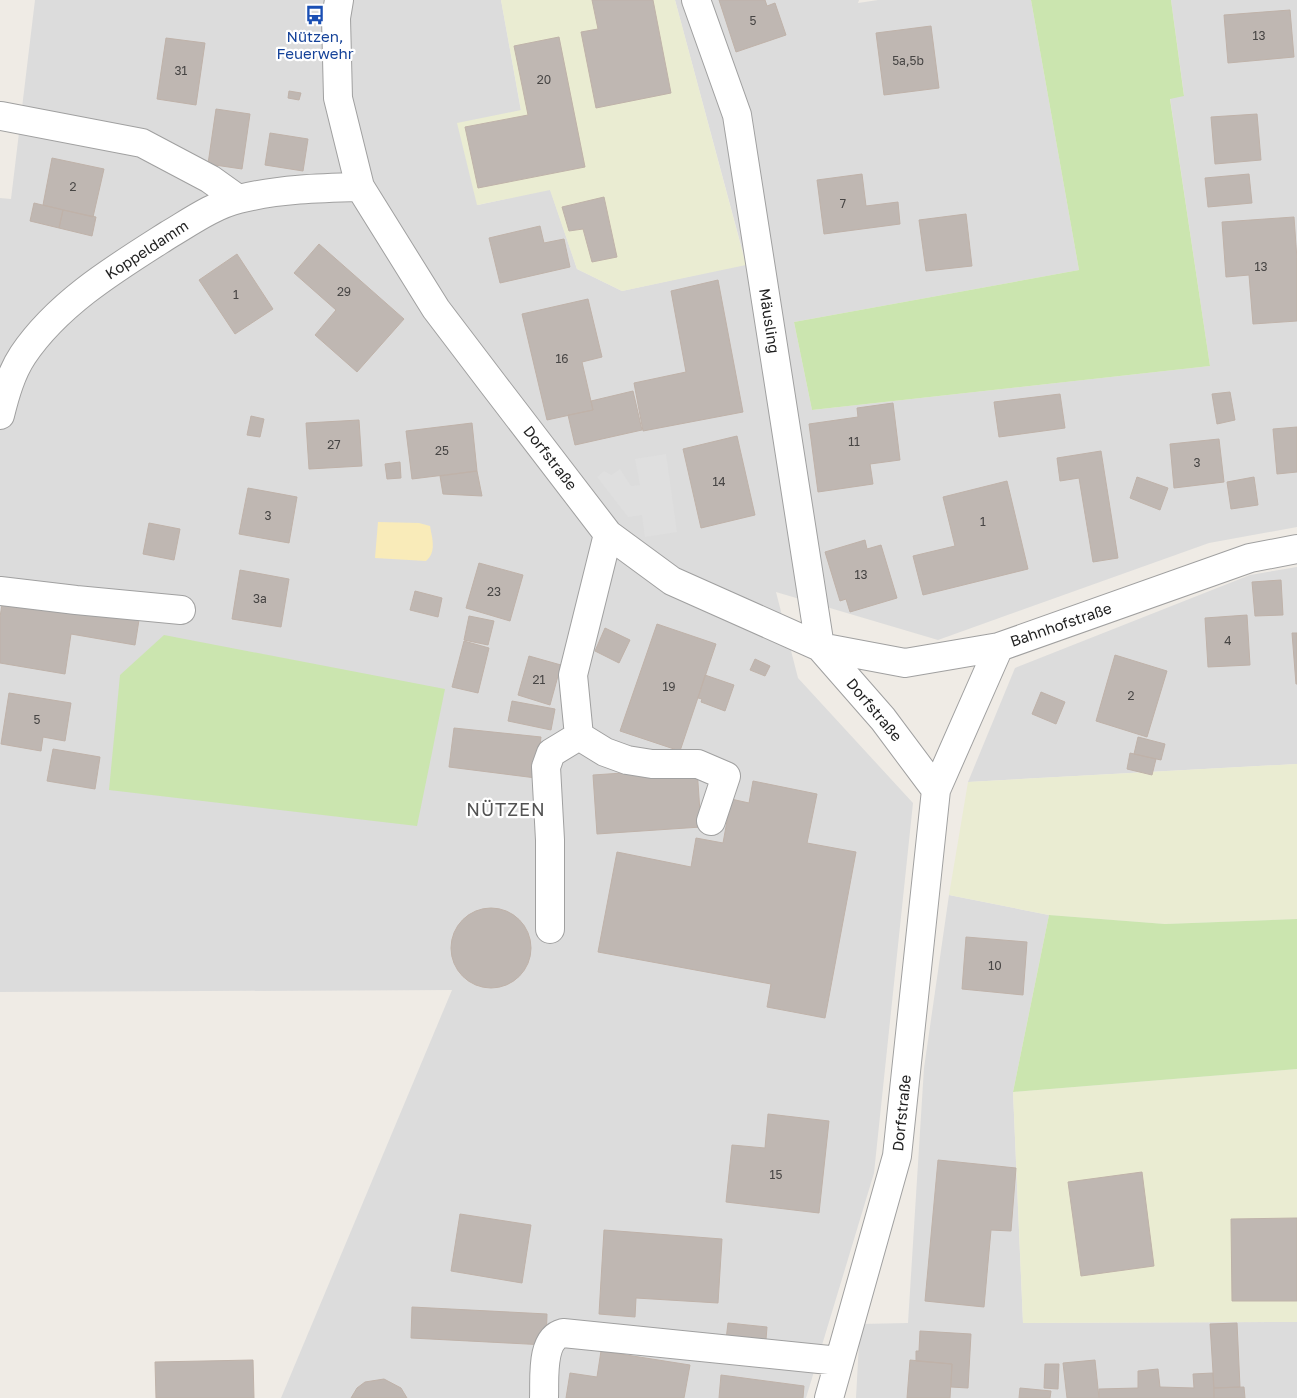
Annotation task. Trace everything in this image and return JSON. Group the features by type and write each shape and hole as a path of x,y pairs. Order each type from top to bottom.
{"street":[{"name":"Dorfstraße","path":"339,0 336,18 338,98 360,187 436,309 608,534 672,581 820,647 883,719 936,790"},
{"name":"Mäusling","path":"696,0 737,116 820,647"},
{"path":"1,116 142,143 210,179 238,199"},
{"name":"Koppeldamm","path":"0,415 6,389 22,356 43,330 66,307 154,244 195,219 238,199 301,188 360,187"},
{"path":"579,736 573,675 608,534"},
{"name":"Bahnhofstraße","path":"820,647 905,663 999,647 1250,558 1297,549"},
{"path":"0,590 76,600 181,610"},
{"name":"Dorfstraße","path":"829,1398 897,1156 936,790 999,647"},
{"path":"579,736 605,752 627,760 652,764 698,764 726,776 711,821"},
{"path":"550,928 550,840 546,767 550,753 579,736"},
{"path":"544,1398 548,1345 556,1335 563,1333 840,1361"}],"shaded area":[{"path":"35,0 501,0 521,111 478,205 550,189 577,269 622,291 746,264 675,0 859,0 858,3 878,0 1031,0 1079,270 794,322 812,410 1210,366 1170,98 1184,95 1171,0 1297,0 1297,527 1209,543 938,640 776,592 798,678 913,803 874,1173 806,1398 281,1398 452,990 0,992 0,198 11,199"},
{"path":"666,454 677,532 645,537 642,515 628,517 597,477 604,471 611,475 620,469 631,486 640,485 635,459"},
{"path":"1297,567 1297,764 968,782 1015,668 1250,575"},
{"path":"949,895 1049,915 1013,1092 1023,1323 1297,1322 1297,1398 856,1398 860,1324 908,1323 924,1068"}],"green space":[{"path":"501,0 675,0 746,265 622,291 577,269 550,190 477,205 457,123 521,110"},
{"path":"1031,0 1171,0 1184,96 1170,99 1210,366 812,410 794,322 1079,270"},
{"path":"164,635 445,689 417,826 109,790 120,675"},
{"path":"1297,764 1297,919 1165,924 1049,915 949,895 968,782"},
{"path":"1049,915 1165,924 1297,919 1297,1069 1013,1092"},
{"path":"1297,1069 1297,1322 1023,1323 1013,1092"}],"sand":[{"path":"378,522 419,523 430,526 433,545 432,553 426,561 375,558"}],"building":[{"path":"592,0 653,0 671,93 596,108 581,32 598,29"},
{"path":"719,0 765,0 767,6 775,3 786,35 736,52"},
{"path":"1290,10 1294,57 1228,63 1224,15"},
{"path":"931,26 939,88 884,95 876,33"},
{"path":"559,37 585,167 478,188 465,127 528,115 514,46"},
{"path":"166,38 205,43 196,105 157,99"},
{"path":"289,91 301,93 299,100 288,98"},
{"path":"216,109 250,114 242,169 208,164"},
{"path":"1257,114 1261,160 1215,164 1211,117"},
{"path":"270,133 308,139 303,171 265,165"},
{"path":"52,158 104,169 93,217 43,205"},
{"path":"862,174 866,206 898,202 900,224 824,234 817,180"},
{"path":"1249,174 1252,203 1208,207 1205,178"},
{"path":"604,197 617,257 592,262 583,229 569,231 562,207"},
{"path":"34,203 63,210 59,228 30,221"},
{"path":"63,210 96,217 92,236 59,228"},
{"path":"966,214 972,266 926,271 919,220"},
{"path":"1294,217 1297,259 1297,321 1253,324 1249,275 1226,277 1222,222"},
{"path":"540,226 544,243 564,239 570,267 500,283 489,238"},
{"path":"319,244 404,319 357,372 315,335 336,310 294,273"},
{"path":"237,254 273,309 235,334 199,280"},
{"path":"718,280 743,412 643,431 634,383 686,372 671,291"},
{"path":"588,299 602,357 582,362 593,410 547,420 522,314"},
{"path":"633,391 642,430 575,445 568,415 593,410 591,401"},
{"path":"1230,392 1235,420 1217,424 1212,394"},
{"path":"1060,394 1065,428 999,437 994,402"},
{"path":"893,403 900,460 870,464 873,484 818,492 809,424 858,417 857,408"},
{"path":"251,416 264,419 260,437 247,435"},
{"path":"359,420 362,466 309,469 306,423"},
{"path":"472,423 477,471 412,479 406,431"},
{"path":"1297,427 1297,472 1277,474 1273,429"},
{"path":"737,436 755,515 701,528 683,449"},
{"path":"1219,439 1224,482 1174,488 1170,444"},
{"path":"1101,451 1118,558 1093,562 1079,478 1060,481 1057,458"},
{"path":"400,462 401,478 387,479 385,464"},
{"path":"477,471 482,496 443,494 440,476"},
{"path":"1137,477 1168,488 1160,510 1130,498"},
{"path":"1254,477 1258,505 1231,509 1227,482"},
{"path":"1007,481 1028,569 923,595 913,556 955,546 943,497"},
{"path":"248,488 297,497 289,543 239,534"},
{"path":"149,523 180,529 174,560 143,554"},
{"path":"865,540 867,549 881,545 897,598 850,612 846,599 840,601 825,552"},
{"path":"479,563 523,575 510,621 466,608"},
{"path":"240,570 289,579 281,627 232,619"},
{"path":"1281,580 1283,615 1255,616 1252,582"},
{"path":"415,591 442,598 438,617 410,610"},
{"path":"3,598 139,620 135,645 71,634 65,674 0,663 0,617"},
{"path":"1247,615 1250,665 1208,667 1205,618"},
{"path":"469,616 494,621 488,645 464,640"},
{"path":"657,624 716,644 680,751 620,731"},
{"path":"605,628 630,640 619,663 595,651"},
{"path":"1292,633 1297,633 1297,684 1296,684"},
{"path":"464,641 489,648 478,693 452,687"},
{"path":"1115,655 1167,671 1147,737 1096,721"},
{"path":"529,656 561,665 550,705 518,695"},
{"path":"755,659 770,666 765,676 750,670"},
{"path":"705,675 734,685 725,711 701,702 702,699 698,698"},
{"path":"1041,692 1065,702 1056,724 1032,714"},
{"path":"9,693 71,703 65,741 43,737 41,751 1,744"},
{"path":"512,701 555,709 551,730 508,721"},
{"path":"454,728 541,737 536,778 449,767"},
{"path":"1138,737 1165,744 1161,760 1134,754"},
{"path":"53,749 100,757 95,789 47,781"},
{"path":"1130,753 1156,759 1152,775 1127,769"},
{"path":"697,768 701,827 597,834 593,775"},
{"path":"753,781 817,794 807,843 856,852 825,1018 767,1007 771,984 598,952 617,852 691,867 696,838 723,843 731,799 749,803"},
{"path":"491,908 506,911 519,920 528,933 531,948 528,963 519,976 506,985 491,988 476,985 463,976 454,963 451,948 454,933 463,920 476,911"},
{"path":"966,937 1027,942 1023,995 962,989"},
{"path":"768,1114 829,1121 819,1213 726,1202 732,1145 765,1148"},
{"path":"938,1160 1016,1168 1011,1231 991,1230 984,1307 925,1301"},
{"path":"1142,1172 1154,1266 1081,1276 1068,1182"},
{"path":"460,1214 531,1225 522,1283 451,1271"},
{"path":"1297,1218 1297,1301 1232,1301 1231,1219"},
{"path":"604,1230 722,1239 718,1303 636,1298 635,1317 599,1314"},
{"path":"412,1307 547,1314 546,1345 411,1338"},
{"path":"728,1323 767,1327 765,1352 725,1348"},
{"path":"1237,1323 1240,1387 1214,1388 1210,1324"},
{"path":"920,1331 971,1334 968,1388 951,1387 952,1364 916,1361 916,1351 919,1351"},
{"path":"601,1351 690,1365 684,1398 566,1398 570,1373 597,1377"},
{"path":"253,1360 254,1398 156,1398 155,1362"},
{"path":"910,1360 952,1364 950,1398 907,1398"},
{"path":"1095,1360 1099,1398 1067,1398 1063,1363"},
{"path":"1045,1364 1059,1364 1058,1389 1044,1388"},
{"path":"1158,1369 1160,1387 1194,1388 1193,1374 1213,1373 1214,1398 1099,1398 1099,1389 1138,1388 1138,1371"},
{"path":"721,1375 804,1386 803,1398 719,1398"},
{"path":"384,1379 401,1388 407,1398 351,1398 357,1388 365,1382"},
{"path":"1244,1387 1245,1398 1214,1398 1214,1388"},
{"path":"1020,1388 1051,1391 1050,1398 1019,1398"}],"place":[{"name":"Nützen, Feuerwehr","path":"315,15"}],"district":[{"name":"NÜTZEN","path":"506,810"}]}
